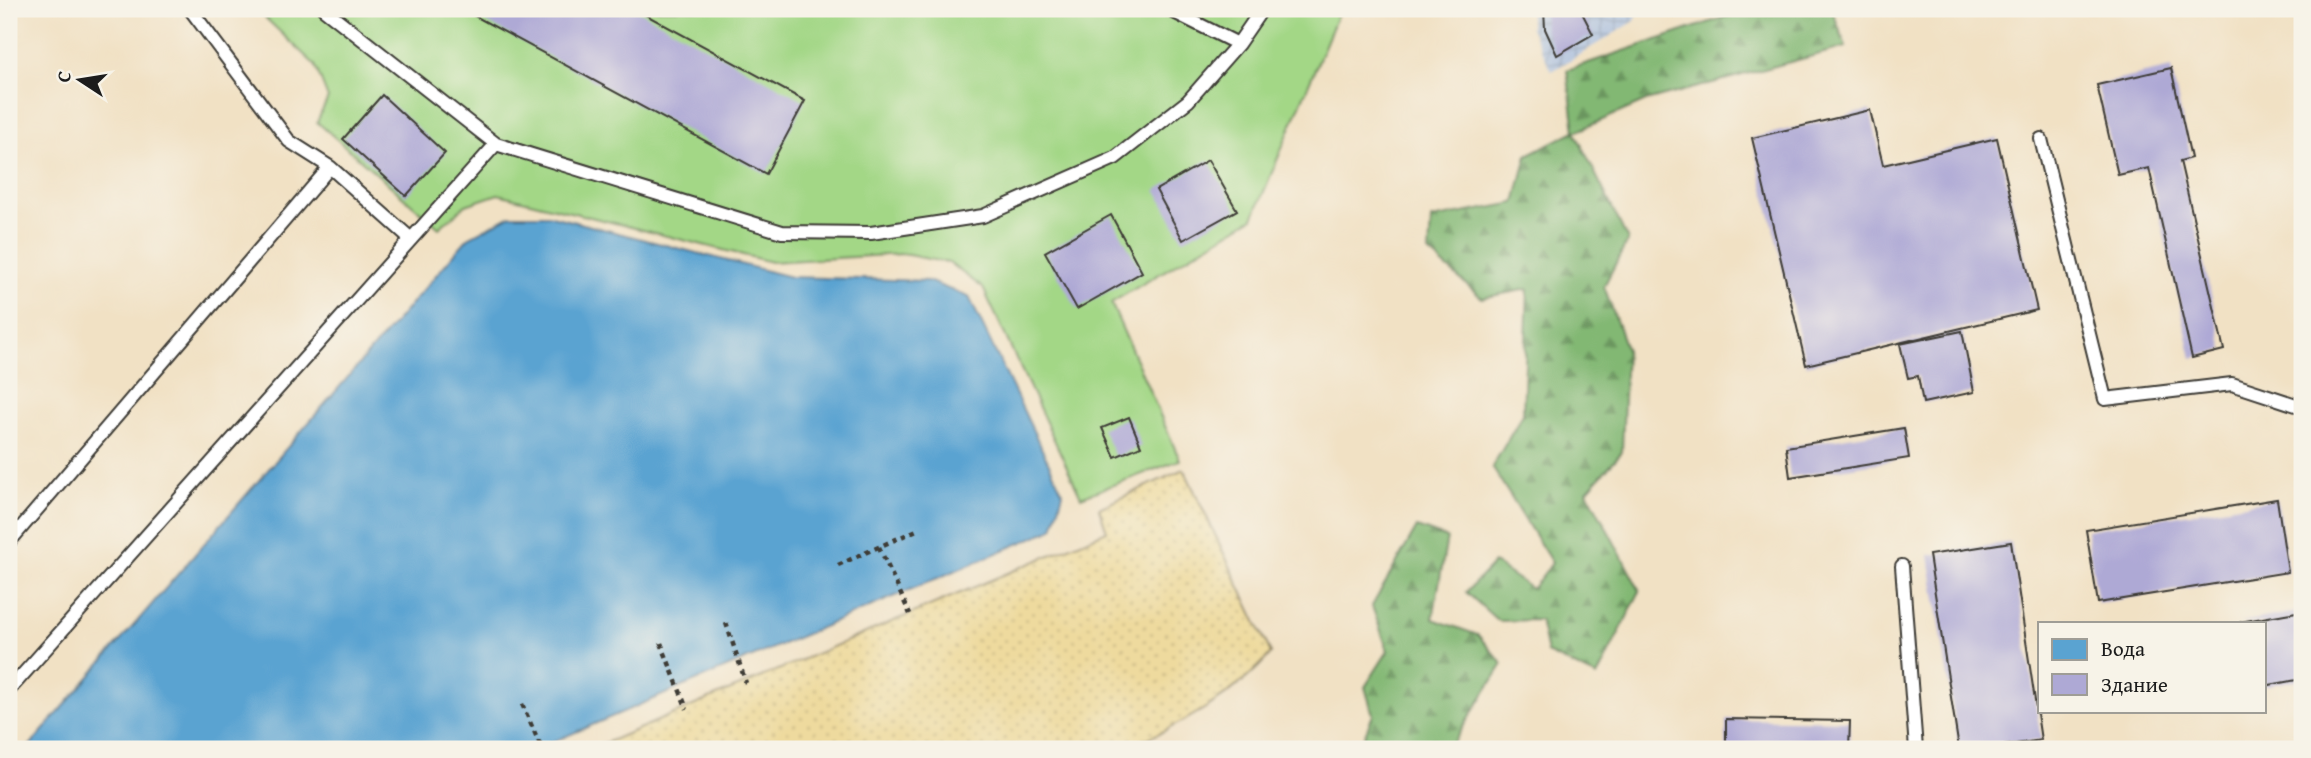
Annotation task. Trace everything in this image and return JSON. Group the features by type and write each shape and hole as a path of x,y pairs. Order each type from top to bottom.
{"lane":[{"path":"190,9 289,141 330,167 410,237"},
{"path":"324,9 496,144 782,232 871,233 983,216 1115,158 1188,101 1238,44 1262,9"},
{"path":"1168,9 1238,44"},
{"path":"2041,139 2105,399 2232,384 2302,407"},
{"path":"9,690 410,237 496,144"},
{"path":"11,534 330,167"},
{"path":"1902,566 1916,749"}],"path":[{"path":"838,565 919,529"},
{"path":"879,547 910,614"},
{"path":"726,623 746,683"},
{"path":"661,643 687,709"},
{"path":"522,704 542,749"}],"shaded area":[{"path":"1530,9 1639,9 1635,21 1552,71 1530,28"}],"green space":[{"path":"256,9 1340,9 1253,218 1111,303 1180,460 1081,497 983,288 949,263 903,254 771,262 498,194 466,205 439,228 317,122 328,98 315,65"},
{"path":"1749,9 1832,9 1846,47 1646,101 1575,132 1628,240 1604,286 1626,348 1622,452 1587,491 1640,591 1597,677 1547,653 1540,620 1498,621 1466,592 1494,563 1532,589 1552,563 1492,467 1523,414 1528,289 1482,298 1429,252 1431,219 1515,203 1527,155 1575,131 1567,70"},
{"path":"1417,527 1447,538 1433,619 1478,635 1503,664 1449,749 1359,749 1373,715 1365,687 1388,651 1372,606"}],"sand":[{"path":"1184,469 1271,653 1222,697 1161,732 1121,749 591,749 1107,531 1099,508"}],"water":[{"path":"511,215 548,215 791,277 928,281 969,297 1063,493 1053,529 536,749 27,749 468,238"}],"building":[{"path":"462,9 635,9 805,101 766,174"},
{"path":"1544,9 1580,9 1593,34 1557,55 1545,29"},
{"path":"2171,68 2191,158 2180,161 2224,350 2192,358 2149,168 2118,175 2097,85"},
{"path":"382,95 445,153 406,196 343,139"},
{"path":"1870,110 1883,165 1997,138 2037,310 1806,365 1752,138"},
{"path":"1208,160 1237,210 1183,240 1156,190"},
{"path":"1111,215 1142,272 1077,309 1045,252"},
{"path":"1962,331 1974,392 1923,403 1918,376 1908,378 1900,344"},
{"path":"1129,417 1141,446 1115,457 1102,428"},
{"path":"1904,428 1909,458 1790,477 1786,447"},
{"path":"2277,499 2288,572 2098,603 2086,530"},
{"path":"2011,542 2041,740 1983,749 1959,749 1929,555"},
{"path":"2302,611 2302,679 2266,686 2266,622 2240,622"},
{"path":"1726,719 1850,721 1849,749 1726,749"}]}
